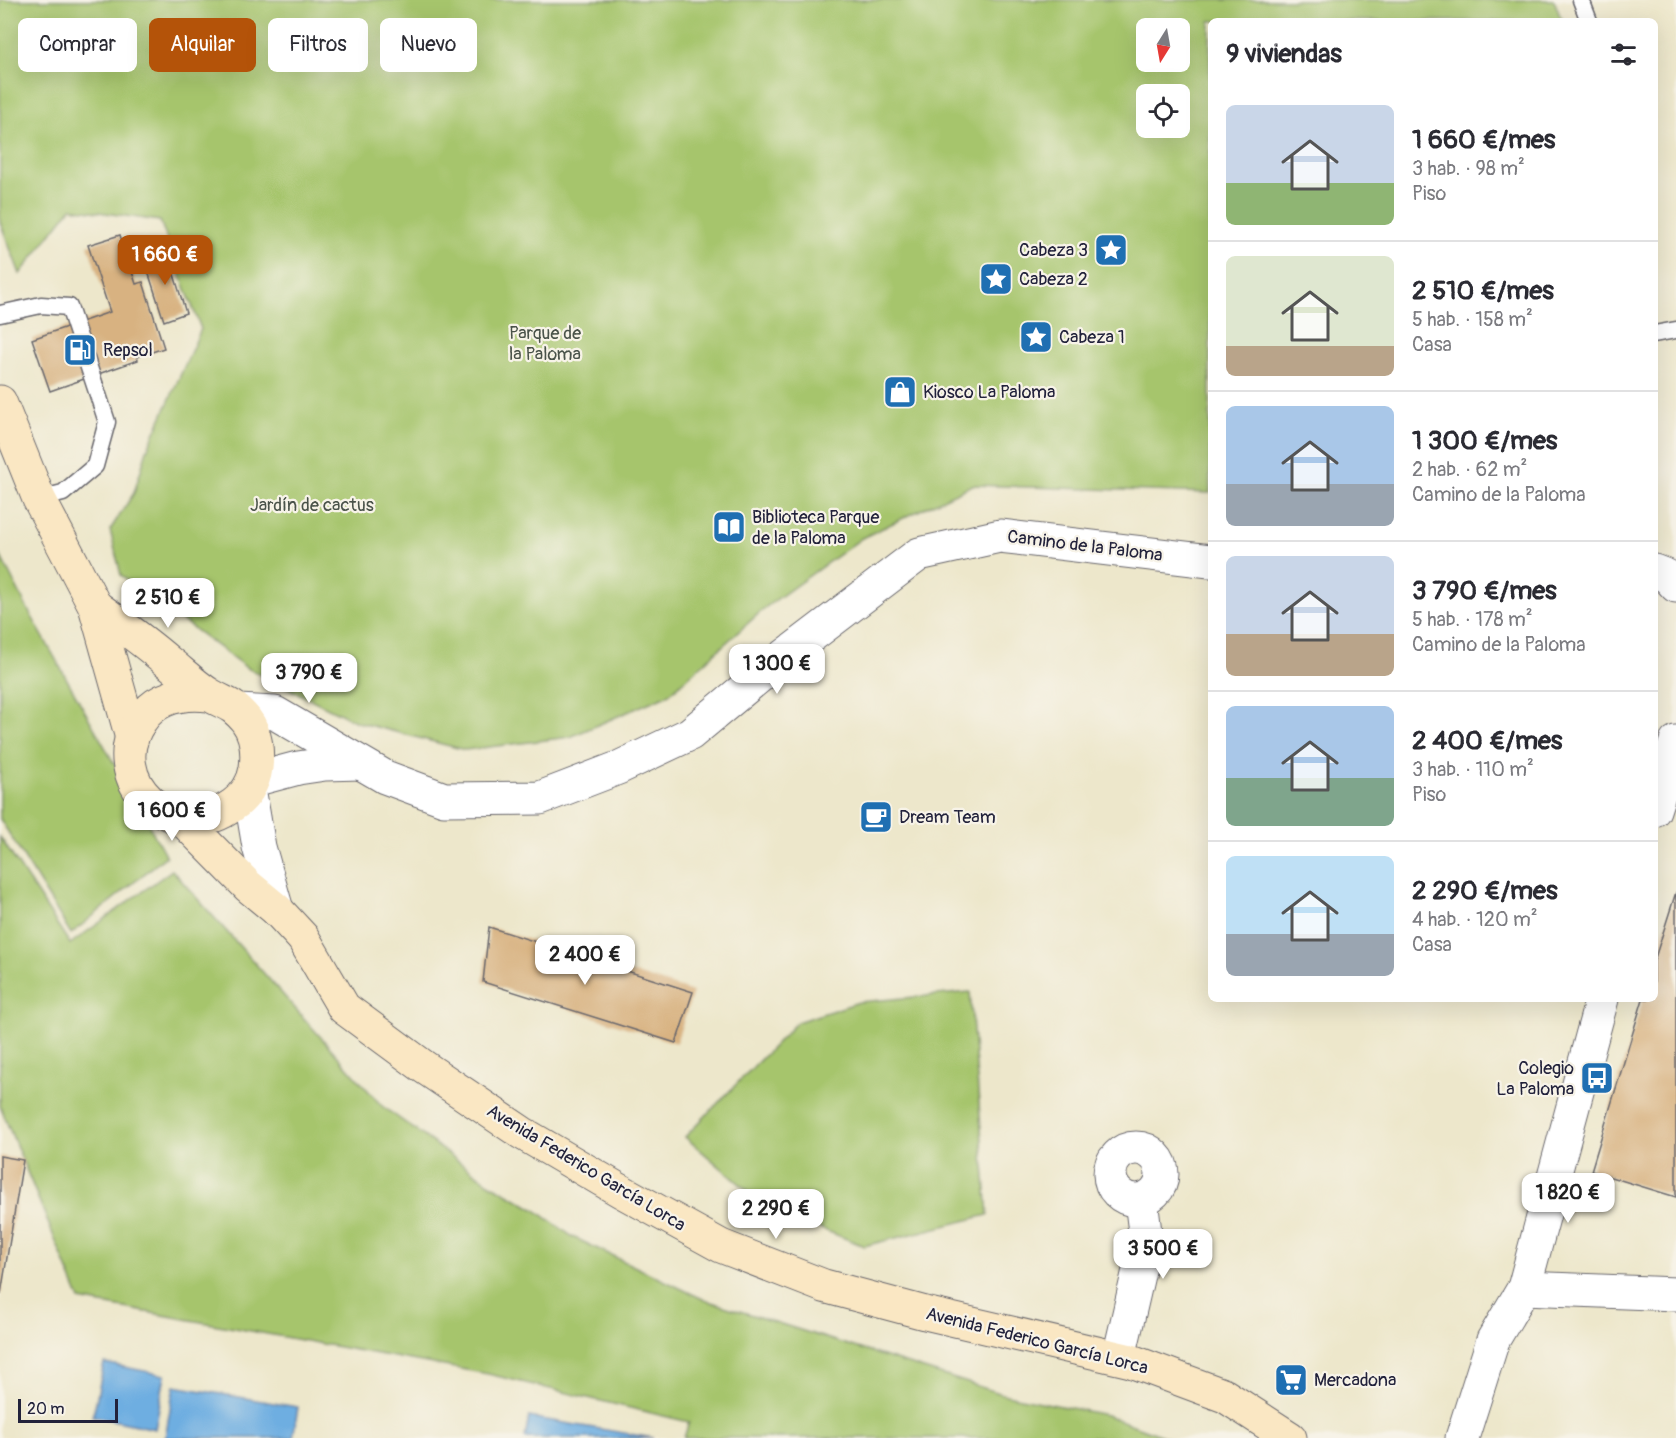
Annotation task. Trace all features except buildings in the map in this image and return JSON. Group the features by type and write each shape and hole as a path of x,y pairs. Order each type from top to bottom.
{"street":[{"path":"0,402 39,500 95,606 132,738"},
{"name":"Camino de la Paloma","path":"238,711 275,713 385,777 444,799 540,798 618,768 690,734 773,665 919,554 1000,536 1208,561"},
{"path":"1658,573 1667,576 1676,586"},
{"path":"95,606 209,695"},
{"path":"277,910 259,847 251,784 258,755 255,738 248,723 225,701 209,695 190,693 171,696 154,706 141,720 132,738 130,756 133,776 141,793 155,807 172,816 190,819 207,818 224,812 238,802 251,784 298,768 325,764 360,763"},
{"path":"1658,798 1676,742"},
{"name":"Avenida Federico García Lorca","path":"180,817 303,938 344,1008 424,1067 522,1133 621,1191 721,1246 824,1286 926,1313 1119,1357 1225,1396 1290,1438"},
{"path":"1461,1435 1494,1340 1524,1288 1601,1002"},
{"path":"1119,1357 1146,1240 1141,1200"},
{"path":"1524,1288 1676,1294"}],"lane":[{"path":"1581,0 1588,18"},
{"path":"0,314 41,305 69,308 107,422 95,466 63,493 39,500"},
{"path":"1658,333 1676,330"}],"green space":[{"name":"Parque de la Paloma","path":"0,0 1554,0 1561,18 1208,18 1208,493 972,485 862,538 766,607 669,694 570,737 465,750 357,722 247,668 121,575 110,530 134,493 147,450 201,329 160,221 71,208 20,274 0,222"},
{"path":"0,555 27,608 166,856 71,934 0,819"},
{"path":"0,837 70,944 172,870 382,1106 489,1183 534,1209 573,1237 705,1300 1006,1395 1106,1415 1168,1438 684,1438 689,1422 488,1374 80,1300 0,1106"},
{"path":"970,992 988,1215 864,1246 767,1207 685,1137 797,1022 859,1002"}],"water":[{"path":"104,1363 165,1375 155,1429 93,1416"},
{"path":"174,1386 298,1407 293,1438 165,1438"},
{"path":"529,1417 653,1438 525,1438"}],"place":[{"name":"Cabeza 3","path":"1111,250"},
{"name":"Cabeza 2","path":"996,279"},
{"name":"Cabeza 1","path":"1036,337"},
{"name":"Repsol","path":"80,350"},
{"name":"Kiosco La Paloma","path":"900,392"},
{"name":"Biblioteca Parque de la Paloma","path":"729,527"},
{"name":"Dream Team","path":"876,817"},
{"name":"Colegio La Paloma","path":"1597,1078"},
{"name":"Mercadona","path":"1291,1380"}],"park label":[{"name":"Jardín de cactus","path":"312,505"}]}
